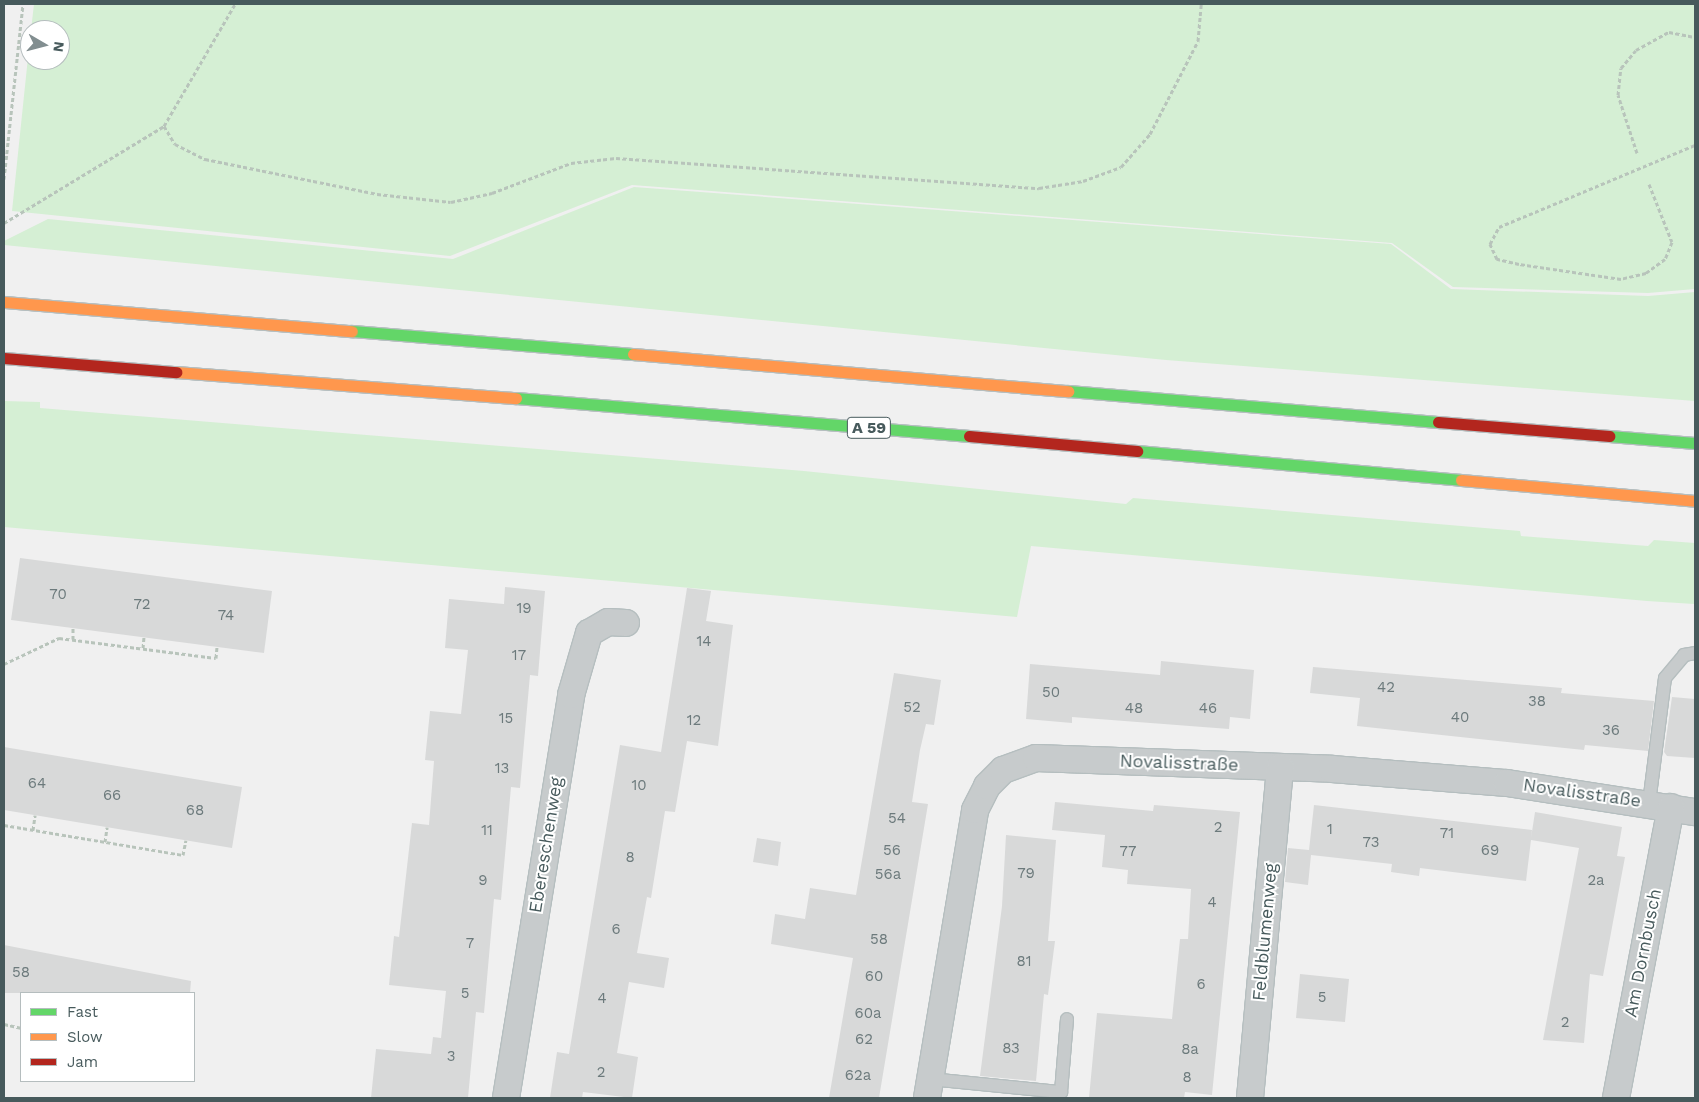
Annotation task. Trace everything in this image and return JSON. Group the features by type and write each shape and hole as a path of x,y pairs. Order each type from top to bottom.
{"highway":[{"path":"4,302 1695,443"},
{"name":"A 59","path":"4,358 751,417 1695,501"}],"street":[{"name":"Ebereschenweg","path":"506,1098 571,695 589,632 608,622 626,623"},
{"name":"Novalisstraße","path":"928,1089 975,810 986,786 1003,770 1036,758 1280,766 1507,783 1672,807"},
{"name":"Feldblumenweg","path":"1250,1098 1280,766"},
{"name":"Am Dornbusch","path":"1616,1098 1672,807"}],"lane":[{"path":"1672,807 1665,678 1684,655 1695,653"},
{"path":"928,1089 1060,1092 1067,1019"}],"path":[{"path":"4,179 23,4"},
{"path":"4,223 164,126 235,4"},
{"path":"164,126 175,144 205,159 377,194 451,202 492,193 571,163 616,158 1039,188 1083,181 1121,167 1144,140 1195,48 1201,4"},
{"path":"1637,153 1618,95 1621,68 1636,50 1668,32 1695,37"},
{"path":"1649,184 1672,242 1665,259 1646,274 1621,279 1519,264 1497,259 1490,244 1498,227 1695,145"},
{"path":"72,638 74,628"},
{"path":"143,648 144,637"},
{"path":"4,664 59,638 72,638 216,658 217,647"},
{"path":"33,830 35,815"},
{"path":"4,825 183,855 186,840"},
{"path":"104,842 107,827"},
{"path":"4,1024 20,1028"}],"green space":[{"path":"34,4 1695,4 1695,289 1648,293 1453,287 1392,243 632,185 450,256 12,211 27,70 70,70 70,20 32,20"},
{"path":"634,187 1391,244 1451,289 1648,296 1695,292 1695,401 1166,360 4,245 4,241 48,219 453,259"},
{"path":"4,401 40,402 40,408 804,471 1126,504 1133,498 1520,531 1521,536 1648,546 1654,540 1695,543 1695,601 1694,604 1647,601 1031,546 1017,617 4,527"}],"building":[{"path":"20,558 272,591 264,653 11,620"},
{"path":"505,587 545,591 538,676 530,675 520,788 511,787 501,900 494,899 484,1013 476,1012 468,1098 371,1098 376,1049 431,1054 433,1037 441,1038 446,991 389,985 394,936 399,937 412,823 429,825 434,761 425,760 430,711 461,714 468,650 445,648 449,599 504,604"},
{"path":"687,588 711,591 706,621 733,625 718,746 687,741 675,812 665,811 651,898 647,897 637,953 669,958 664,988 629,982 617,1053 638,1057 632,1098 583,1092 582,1098 550,1098 557,1052 569,1054 620,745 661,752"},
{"path":"1161,661 1254,670 1250,719 1230,717 1229,729 1072,717 1072,723 1026,719 1030,664 1160,675"},
{"path":"1313,667 1562,688 1561,693 1654,701 1648,751 1585,745 1584,750 1357,726 1360,698 1310,693"},
{"path":"894,673 941,680 934,725 926,724 912,802 928,804 879,1098 829,1098 853,958 771,944 775,914 805,919 810,888 856,895"},
{"path":"1672,697 1695,699 1695,758 1667,756 1664,752"},
{"path":"4,747 242,787 232,848 4,810"},
{"path":"1055,802 1153,811 1154,805 1240,812 1212,1095 1185,1092 1184,1098 1089,1098 1097,1013 1172,1019 1180,939 1188,939 1191,889 1127,884 1128,870 1102,867 1105,835 1052,830"},
{"path":"1314,805 1532,830 1531,838 1535,812 1622,827 1617,856 1625,857 1603,976 1590,974 1584,1043 1543,1040 1579,848 1531,840 1526,881 1420,868 1419,876 1391,872 1392,864 1311,855 1308,885 1285,882 1288,848 1309,850"},
{"path":"1006,835 1056,840 1048,941 1055,941 1048,995 1044,994 1036,1081 980,1076 1002,906"},
{"path":"757,838 781,842 778,866 753,862"},
{"path":"4,945 191,981 190,992 4,993"},
{"path":"1300,974 1349,979 1345,1022 1296,1018"}],"traffic: fast":[{"path":"352,331 633,354"},
{"path":"1068,391 1438,422"},
{"path":"516,398 969,436"},
{"path":"1609,436 1695,443"},
{"path":"1137,451 1461,480"}],"traffic: slow":[{"path":"4,302 352,331"},
{"path":"633,354 1068,391"},
{"path":"176,372 516,398"},
{"path":"1461,480 1695,501"}],"traffic: jam":[{"path":"4,358 176,372"},
{"path":"1438,422 1609,436"},
{"path":"969,436 1137,451"}]}
